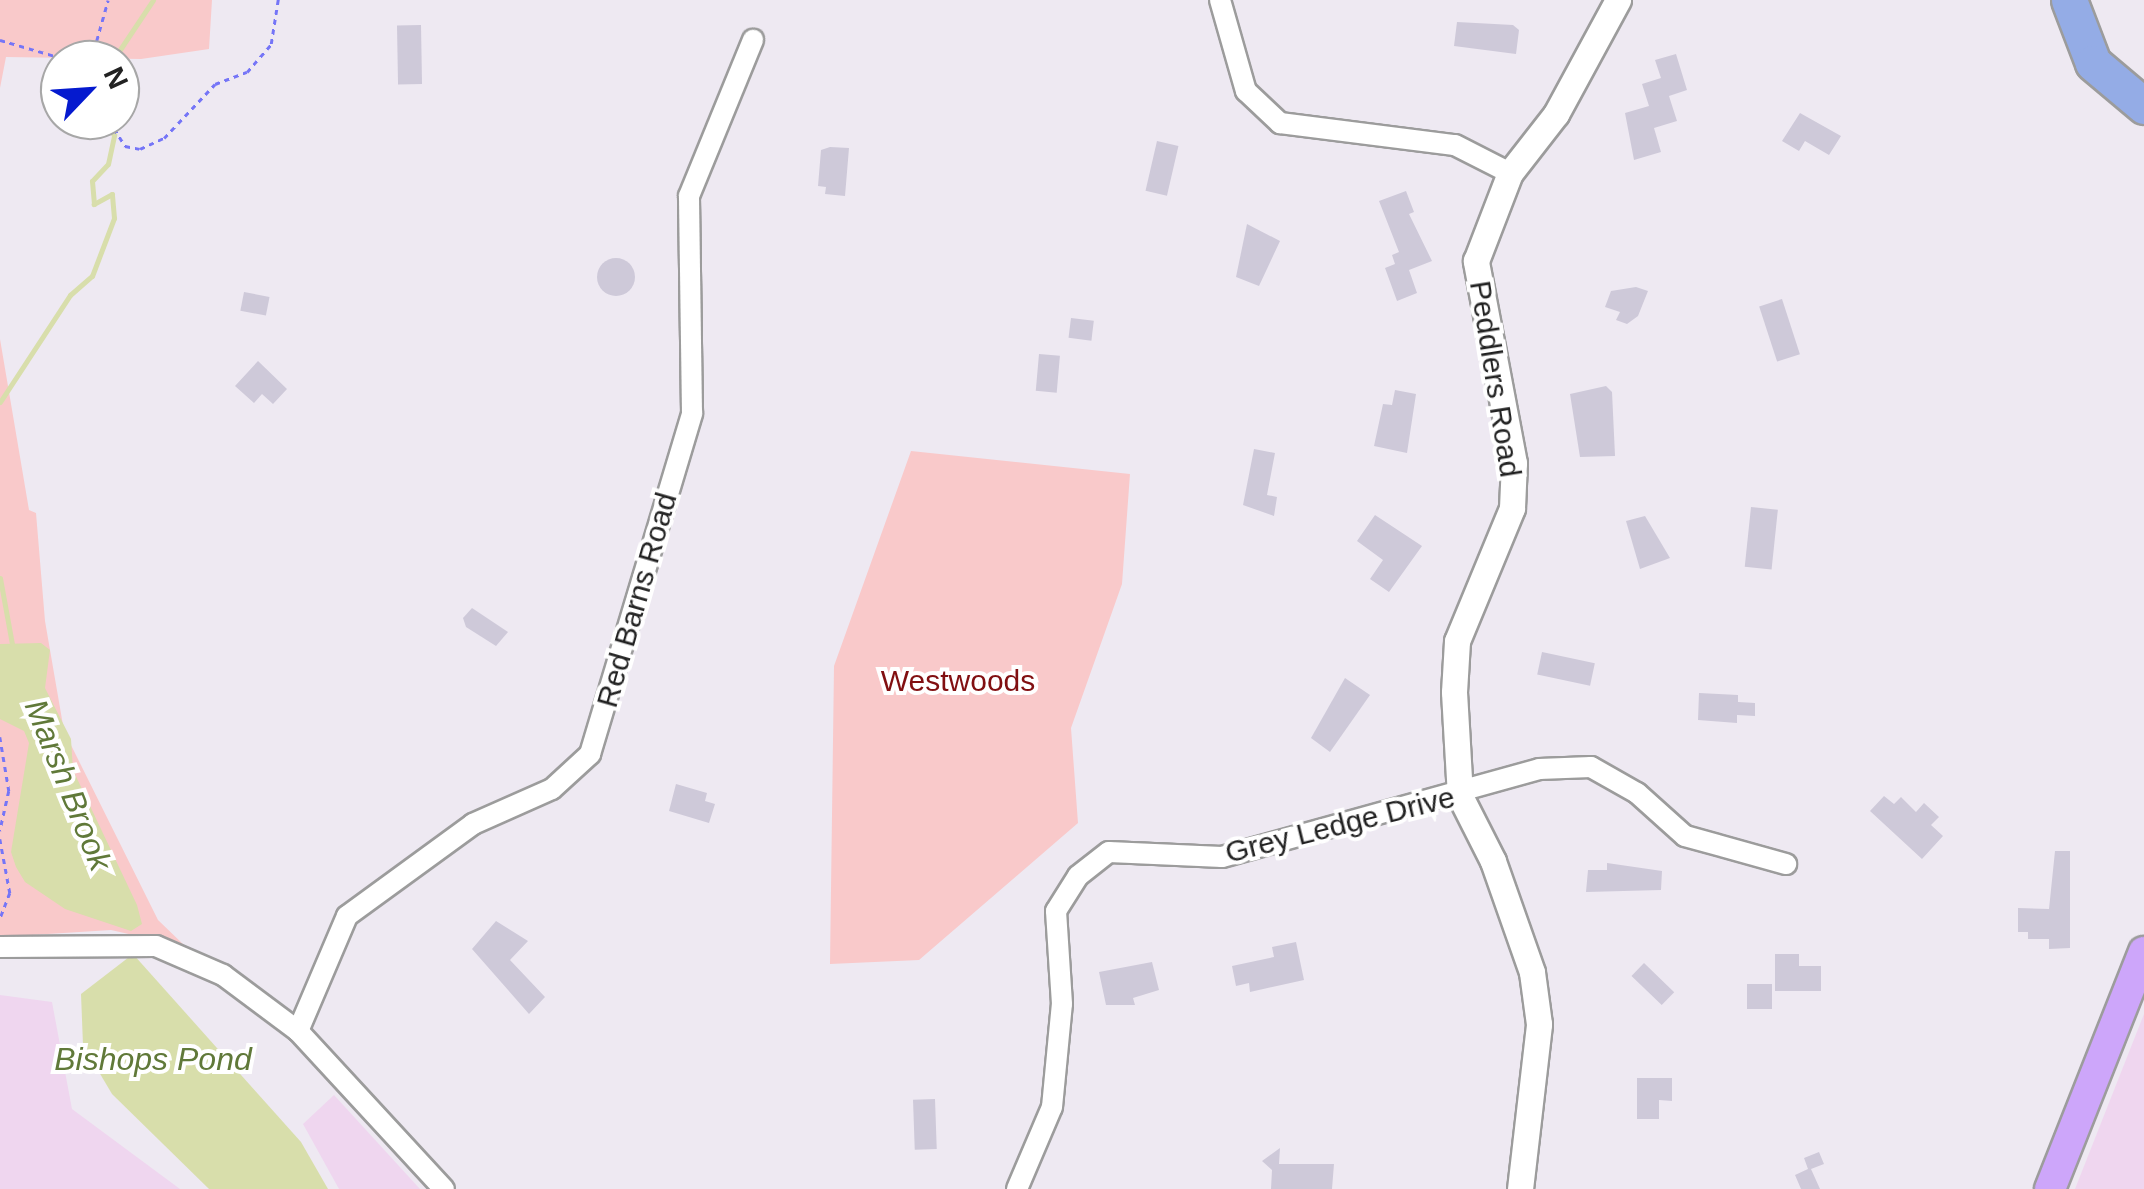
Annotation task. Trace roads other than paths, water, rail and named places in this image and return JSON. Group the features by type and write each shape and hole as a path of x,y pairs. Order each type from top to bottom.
{"highway":[{"path":"2069,0 2093,63 2144,106"},
{"path":"2088,0 2110,56 2144,86"}],"main road":[{"path":"2050,1189 2144,952"}],"street":[{"path":"1220,0 1246,91 1280,123 1456,145 1510,173"},
{"name":"Peddlers Road","path":"1520,1189 1539,1024 1532,972 1494,860 1460,796 1457,641 1512,508 1514,463 1476,261 1510,173 1556,114 1618,0"},
{"name":"Red Barns Road","path":"298,1031 347,916 473,824 552,788 590,754 692,413 689,196 753,40"},
{"name":"Grey Ledge Drive","path":"1017,1189 1052,1107 1062,1004 1056,911 1078,876 1109,852 1222,858 1460,796 1539,769 1592,767 1637,792 1685,836 1786,864"},
{"path":"0,947 156,946 223,975 298,1031 444,1189"}],"water":[{"path":"41,643 50,650 45,688 71,739 73,770 137,905 142,924 131,931 65,909 25,882 11,852 29,743 24,731 0,719 0,644"},
{"name":"Bishops Pond","path":"133,954 301,1142 328,1189 209,1189 112,1094 83,1045 81,994"}],"waterway":[{"name":"Marsh Brook","path":"126,40 153,0"},
{"name":"Marsh Brook","path":"0,402 70,295 92,276 114,218 112,194 94,204 92,181 108,164 113,140"},
{"name":"Marsh Brook","path":"0,578 12,644"}],"park label":[{"name":"Westwoods","path":"958,681"}]}
